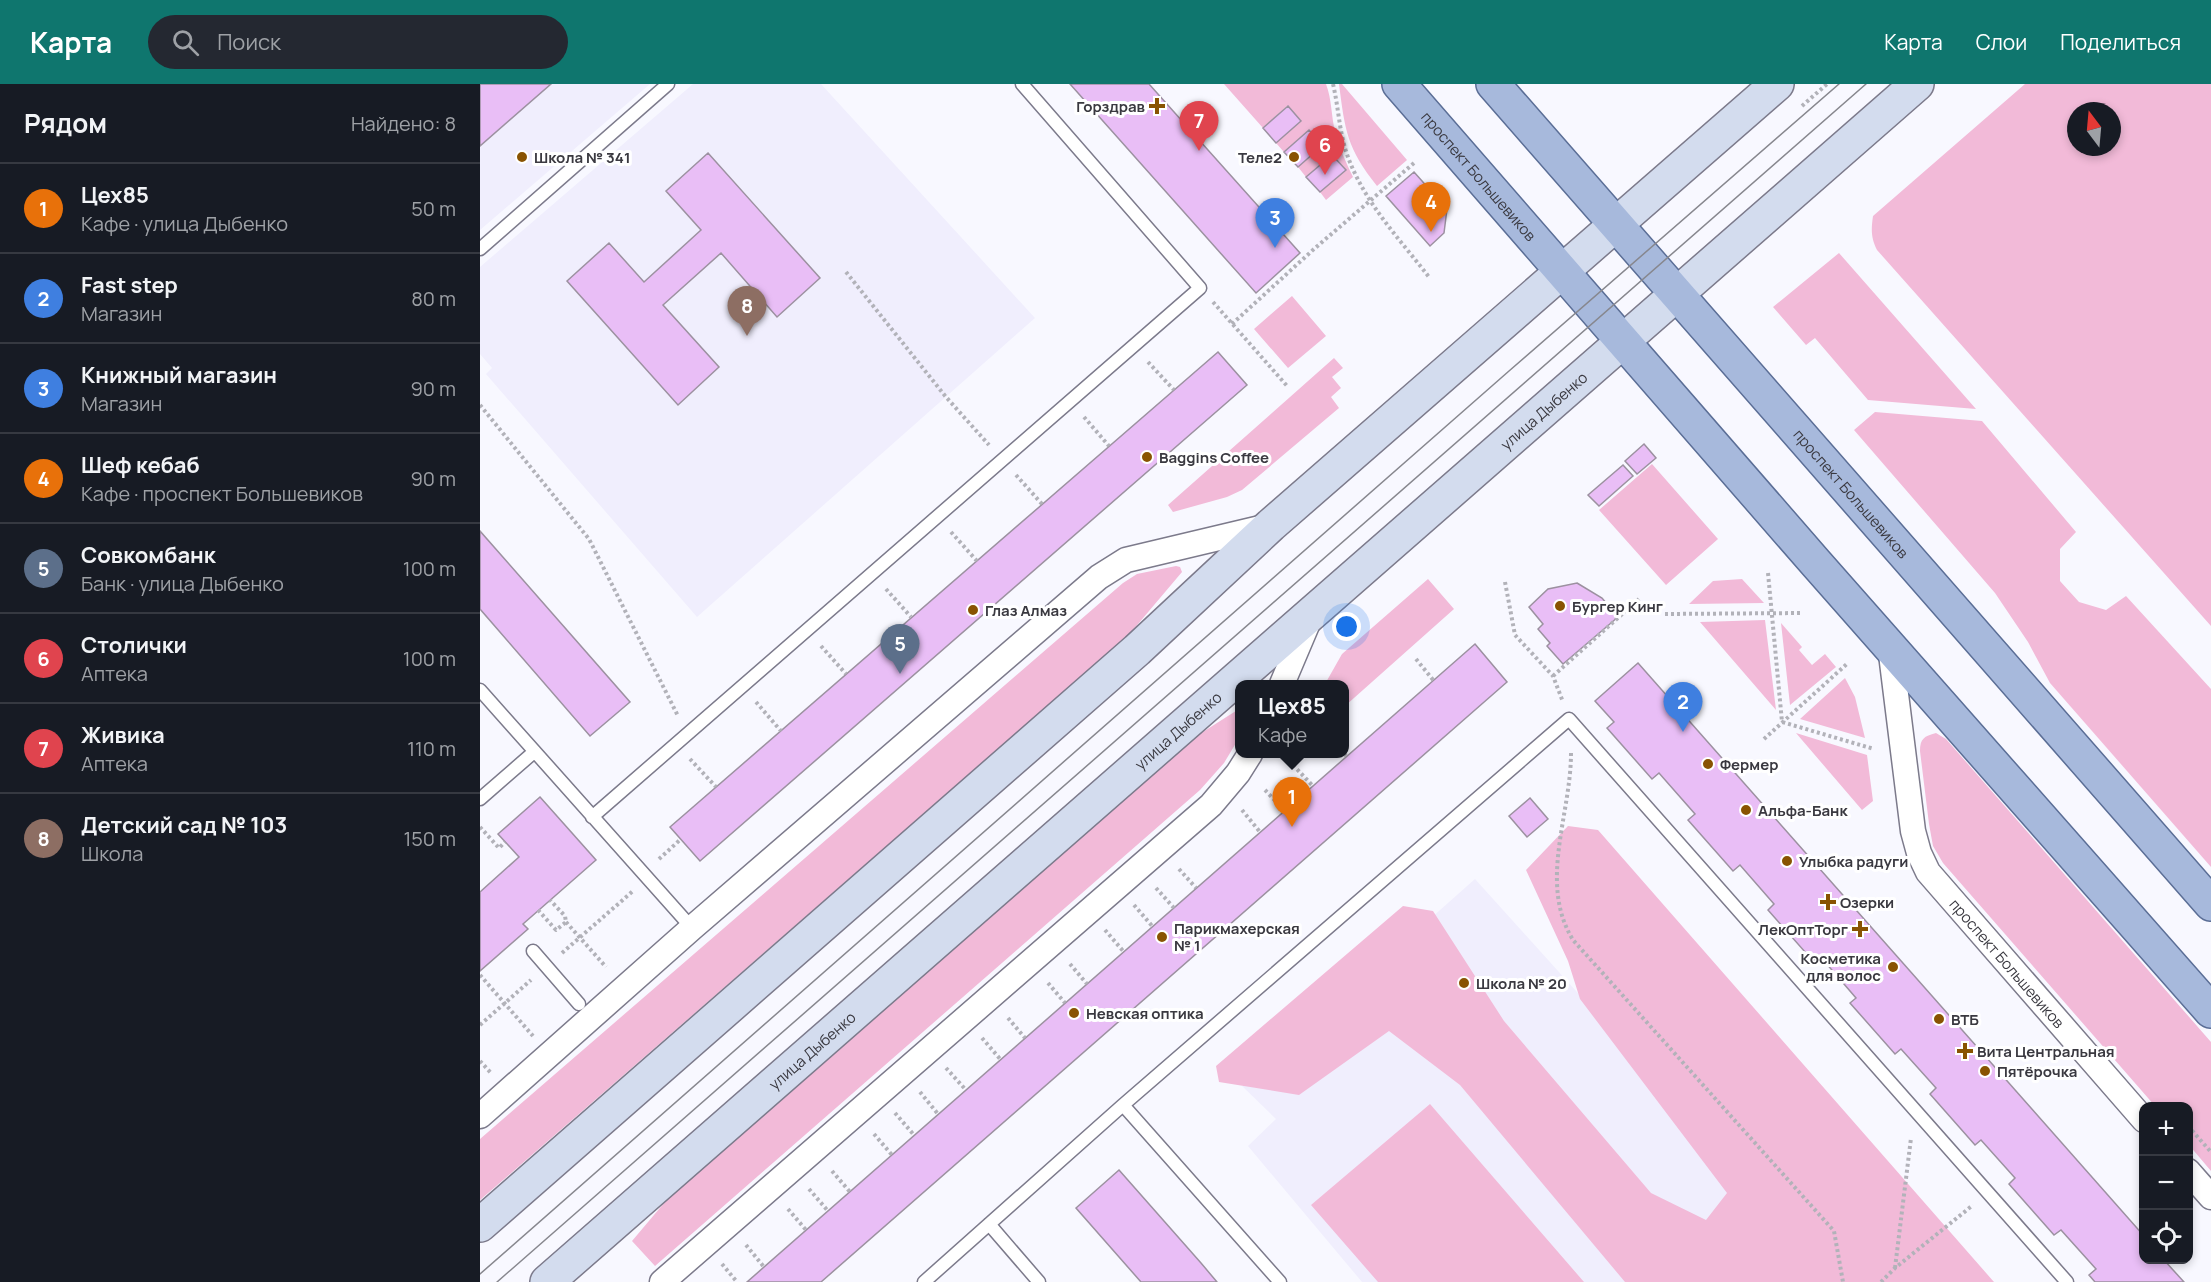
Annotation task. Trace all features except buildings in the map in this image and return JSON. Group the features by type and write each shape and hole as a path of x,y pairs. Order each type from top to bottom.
{"main road":[{"name":"проспект Большевиков","path":"1399,84 2211,1011"},
{"name":"проспект Большевиков","path":"1493,84 2211,904"},
{"path":"480,1225 1137,650 1271,525 1777,84"},
{"name":"улица Дыбенко","path":"547,1282 1917,84"}],"street":[{"path":"480,1116 692,928 1099,577 1126,560 1271,525"},
{"path":"1284,680 1313,611"},
{"name":"проспект Большевиков","path":"1890,646 1913,831 1918,853 1928,872 2139,1114"},
{"path":"662,1282 1211,805 1238,774 1247,758"},
{"path":"2193,1177 2211,1197"}],"lane":[{"path":"480,249 668,84"},
{"path":"592,817 1200,288 1022,84"},
{"path":"480,690 692,928"},
{"path":"924,1282 1123,1105 1569,719 2067,1282"},
{"path":"480,799 534,752"},
{"path":"533,951 579,1004"},
{"path":"1123,1105 1280,1282"},
{"path":"989,1224 1039,1282"}],"path":[{"path":"1333,84 1346,150 1370,201 1429,277"},
{"path":"1232,324 1414,163"},
{"path":"846,272 946,397 1042,504"},
{"path":"1200,288 1288,387"},
{"path":"1134,346 1174,390"},
{"path":"1070,402 1109,446"},
{"path":"480,405 589,539 687,735"},
{"path":"938,517 977,561"},
{"path":"1768,573 1782,722"},
{"path":"872,574 911,617"},
{"path":"1505,582 1515,636 1553,676 1569,719 1571,756 1557,870 1557,892 1565,926 1573,940 1834,1231 1843,1282"},
{"path":"1553,676 1638,599"},
{"path":"1665,614 1803,613"},
{"path":"807,631 846,674"},
{"path":"1416,659 1434,681"},
{"path":"1764,738 1848,663"},
{"path":"742,687 781,731"},
{"path":"1782,722 1874,749"},
{"path":"676,744 716,788"},
{"path":"1293,765 1313,786"},
{"path":"1265,789 1285,811"},
{"path":"1242,810 1260,832"},
{"path":"480,827 499,848 505,842"},
{"path":"670,849 681,839"},
{"path":"1177,866 1196,888"},
{"path":"1154,886 1174,908"},
{"path":"550,900 612,975"},
{"path":"1133,905 1152,927"},
{"path":"538,910 556,930 566,922"},
{"path":"1104,930 1124,952"},
{"path":"1068,961 1087,984"},
{"path":"480,975 537,1041"},
{"path":"1046,981 1065,1003"},
{"path":"1005,1016 1025,1038"},
{"path":"981,1037 1001,1060"},
{"path":"945,1067 966,1090"},
{"path":"919,1090 938,1114"},
{"path":"1895,1268 1914,1110"},
{"path":"894,1112 914,1135"},
{"path":"872,1131 892,1155"},
{"path":"2193,1132 2211,1152"},
{"path":"830,1168 850,1192"},
{"path":"807,1187 828,1211"},
{"path":"1881,1282 1987,1193"},
{"path":"785,1206 806,1230"},
{"path":"743,1243 764,1267"},
{"path":"721,1262 737,1282"}],"shaded area":[{"name":"Школа № 341","path":"480,84 650,84 480,230"},
{"path":"693,84 821,84 1035,318 697,617 486,374 492,368 480,354 480,267"},
{"path":"1224,84 1326,84 1337,137 1353,177 1326,200 1320,192 1345,170 1332,155 1306,177 1298,167 1323,144 1309,130 1284,152 1276,143 1301,120 1287,106 1263,128"},
{"path":"1339,84 1342,84 1407,160 1377,186 1353,149 1343,114"},
{"path":"2025,84 2211,84 2211,626 1877,250 1872,226 1873,216"},
{"path":"1839,253 1976,409 1868,400 1815,338 1806,345 1773,307"},
{"path":"1292,296 1326,336 1288,368 1254,329"},
{"path":"1334,358 1343,368 1332,377 1341,388 1331,397 1339,408 1242,490 1227,497 1173,512 1168,505"},
{"path":"1875,412 1982,421 2076,532 2060,549 2060,581 2079,602 2106,610 2126,596 2211,689 2211,867 2050,683 2028,642 1995,593 1854,430"},
{"path":"1652,464 1718,539 1666,585 1599,510"},
{"path":"1180,567 1182,572 1127,637 480,1200 480,1139 1123,583 1137,574"},
{"path":"1428,579 1454,609 1349,702 1349,680 1327,680 1342,654"},
{"path":"1742,579 1764,603 1689,604 1713,581"},
{"path":"1765,620 1776,710 1700,622"},
{"path":"1781,623 1802,647 1799,650 1812,665 1825,654 1836,667 1790,705"},
{"path":"1845,678 1855,697 1865,738 1800,719"},
{"path":"1235,712 1235,745 1224,763 1200,790 655,1266 632,1241 681,1183 1176,749"},
{"path":"1796,733 1867,755 1873,801 1862,810"},
{"path":"1936,733 1946,739 2211,1042 2211,1171 2193,1150 2193,1102 2152,1102 1943,863 1933,846 1920,751 1921,744 1928,735"},
{"path":"1568,826 1598,830 1994,1282 1625,1282 1460,1085 1389,1031 1299,1095 1219,1082 1216,1066 1403,906 1433,911 1504,1021 1651,1193 1706,1220 1727,1193 1580,999 1568,961 1526,870"},
{"name":"Школа № 20","path":"1475,879 1705,1134 1816,1282 1362,1282 1248,1146 1276,1119 1242,1086"},
{"path":"1430,1104 1584,1282 1378,1282 1311,1205"}],"tram line":[{"path":"480,1274 1839,84"},
{"path":"497,1282 1866,84"}],"place":[{"name":"Горздрав","path":"1157,106"},
{"name":"Живика","path":"1199,151"},
{"name":"Школа № 341","path":"522,157"},
{"name":"Теле2","path":"1294,157"},
{"name":"Столички","path":"1325,175"},
{"name":"Шеф кебаб","path":"1431,232"},
{"name":"Книжный магазин","path":"1275,248"},
{"name":"Детский сад № 103","path":"747,336"},
{"name":"Baggins Coffee","path":"1147,457"},
{"name":"Бургер Кинг","path":"1560,606"},
{"name":"Глаз Алмаз","path":"973,610"},
{"name":"Совкомбанк","path":"900,674"},
{"name":"Fast step","path":"1683,732"},
{"name":"Фермер","path":"1708,764"},
{"name":"Альфа-Банк","path":"1746,810"},
{"name":"Цех85","path":"1292,827"},
{"name":"Улыбка радуги","path":"1787,861"},
{"name":"Озерки","path":"1828,902"},
{"name":"ЛекОптТорг","path":"1860,929"},
{"name":"Парикмахерская № 1","path":"1162,937"},
{"name":"Косметика для волос","path":"1893,967"},
{"name":"Школа № 20","path":"1464,983"},
{"name":"Невская оптика","path":"1074,1013"},
{"name":"ВТБ","path":"1939,1019"},
{"name":"Вита Центральная","path":"1965,1051"},
{"name":"Пятёрочка","path":"1985,1071"}]}
